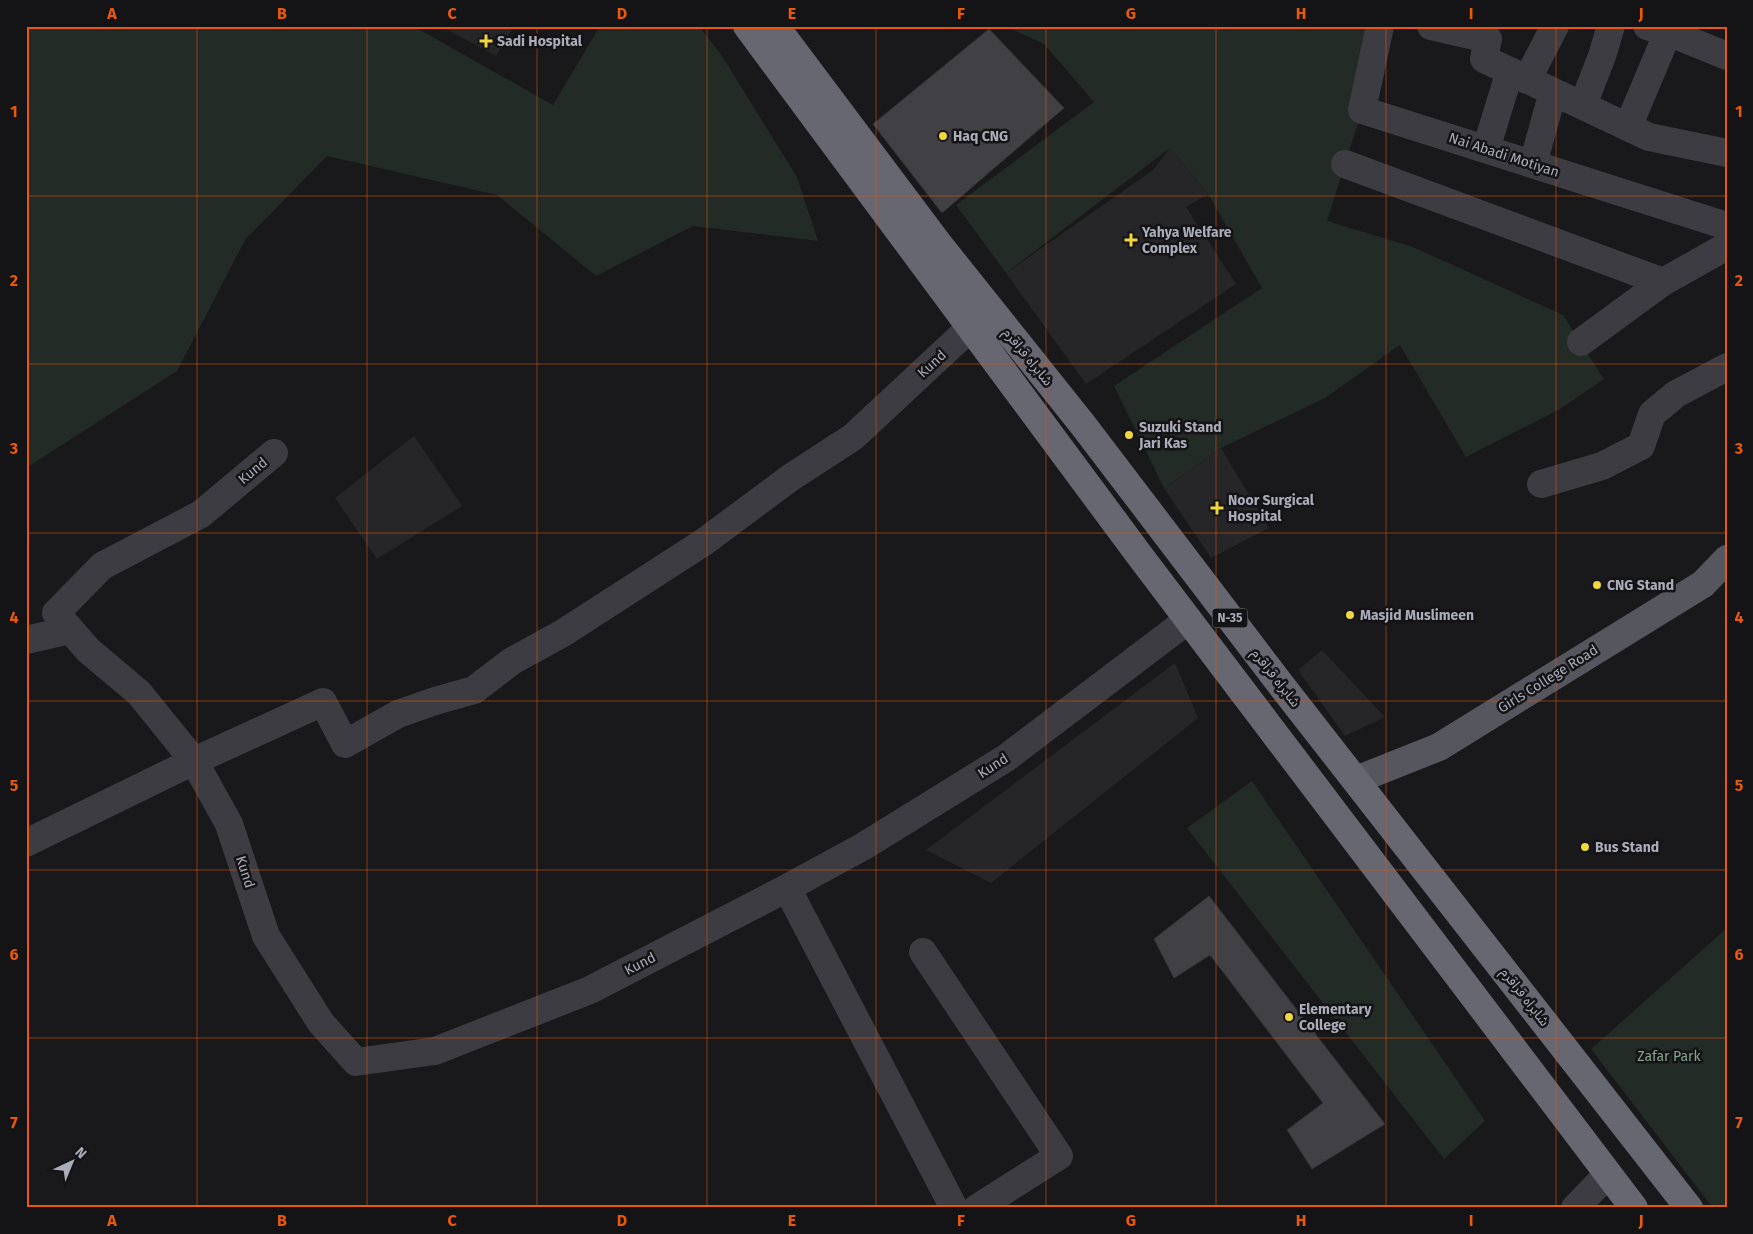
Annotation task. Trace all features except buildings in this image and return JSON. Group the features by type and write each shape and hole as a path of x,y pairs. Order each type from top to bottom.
{"highway":[{"name":"شاہراہ قراقرم","path":"747,26 1188,620 1634,1208"},
{"name":"شاہراہ قراقرم","path":"774,26 937,242 1082,425 1281,685 1689,1208"}],"main road":[{"name":"Girls College Road","path":"1356,780 1439,746 1703,584 1727,559"}],"street":[{"name":"Nai Abadi Motiyan","path":"1380,26 1362,110 1727,226"},
{"path":"1431,26 1488,39 1484,59 1649,137 1727,152"},
{"path":"1486,149 1518,76 1555,26"},
{"path":"1583,106 1611,26"},
{"path":"1628,127 1658,29 1727,56"},
{"path":"1533,164 1553,92"},
{"path":"1345,164 1663,282"},
{"path":"1581,342 1663,282 1727,246"},
{"name":"Kund","path":"26,843 194,761 322,702 345,744 398,714 474,690 512,660 563,633 704,542 790,478 853,437 970,328"},
{"path":"1541,484 1602,466 1641,446 1652,414 1676,394 1727,367"},
{"name":"Kund","path":"274,454 201,514 102,566 56,613 88,650 139,693 194,761 230,824 266,936 321,1023 356,1062 434,1051 590,990 787,888 864,846 1006,758 1188,620"},
{"path":"26,640 70,630"},
{"path":"787,888 954,1208"},
{"path":"923,952 1059,1156 977,1208"},
{"path":"1575,1208 1608,1174"}],"shaded area":[{"name":"Sadi Hospital","path":"440,26 514,26 496,56"},
{"name":"Yahya Welfare Complex","path":"1170,148 1208,194 1186,207 1236,284 1086,384 1006,273 1153,170"},
{"path":"414,436 462,506 377,559 335,498"},
{"name":"Noor Surgical Hospital","path":"1221,448 1269,528 1211,558 1164,488"},
{"path":"1322,650 1385,717 1345,736 1298,670"},
{"path":"1175,663 1198,718 991,883 926,850"}],"green space":[{"path":"26,26 413,26 553,105 600,26 699,26 722,56 797,177 818,241 693,226 596,276 497,195 327,156 245,240 177,371 26,468"},
{"path":"1005,26 1380,26 1362,110 1327,221 1413,247 1563,315 1604,379 1560,409 1466,457 1400,345 1325,398 1221,448 1164,488 1114,386 1262,288 1208,194 1170,148 1006,273 956,205 1094,102 1044,44"},
{"path":"1252,781 1485,1121 1444,1159 1187,828"},
{"name":"Zafar Park","path":"1727,928 1727,1208 1713,1208 1591,1049"}],"place":[{"name":"Sadi Hospital","path":"486,41"},
{"name":"Haq CNG","path":"943,136"},
{"name":"Yahya Welfare Complex","path":"1131,240"},
{"name":"Suzuki Stand Jari Kas","path":"1129,435"},
{"name":"Noor Surgical Hospital","path":"1217,508"},
{"name":"CNG Stand","path":"1597,585"},
{"name":"Masjid Muslimeen","path":"1350,615"},
{"name":"Bus Stand","path":"1585,847"},
{"name":"Elementary College","path":"1289,1017"}]}
